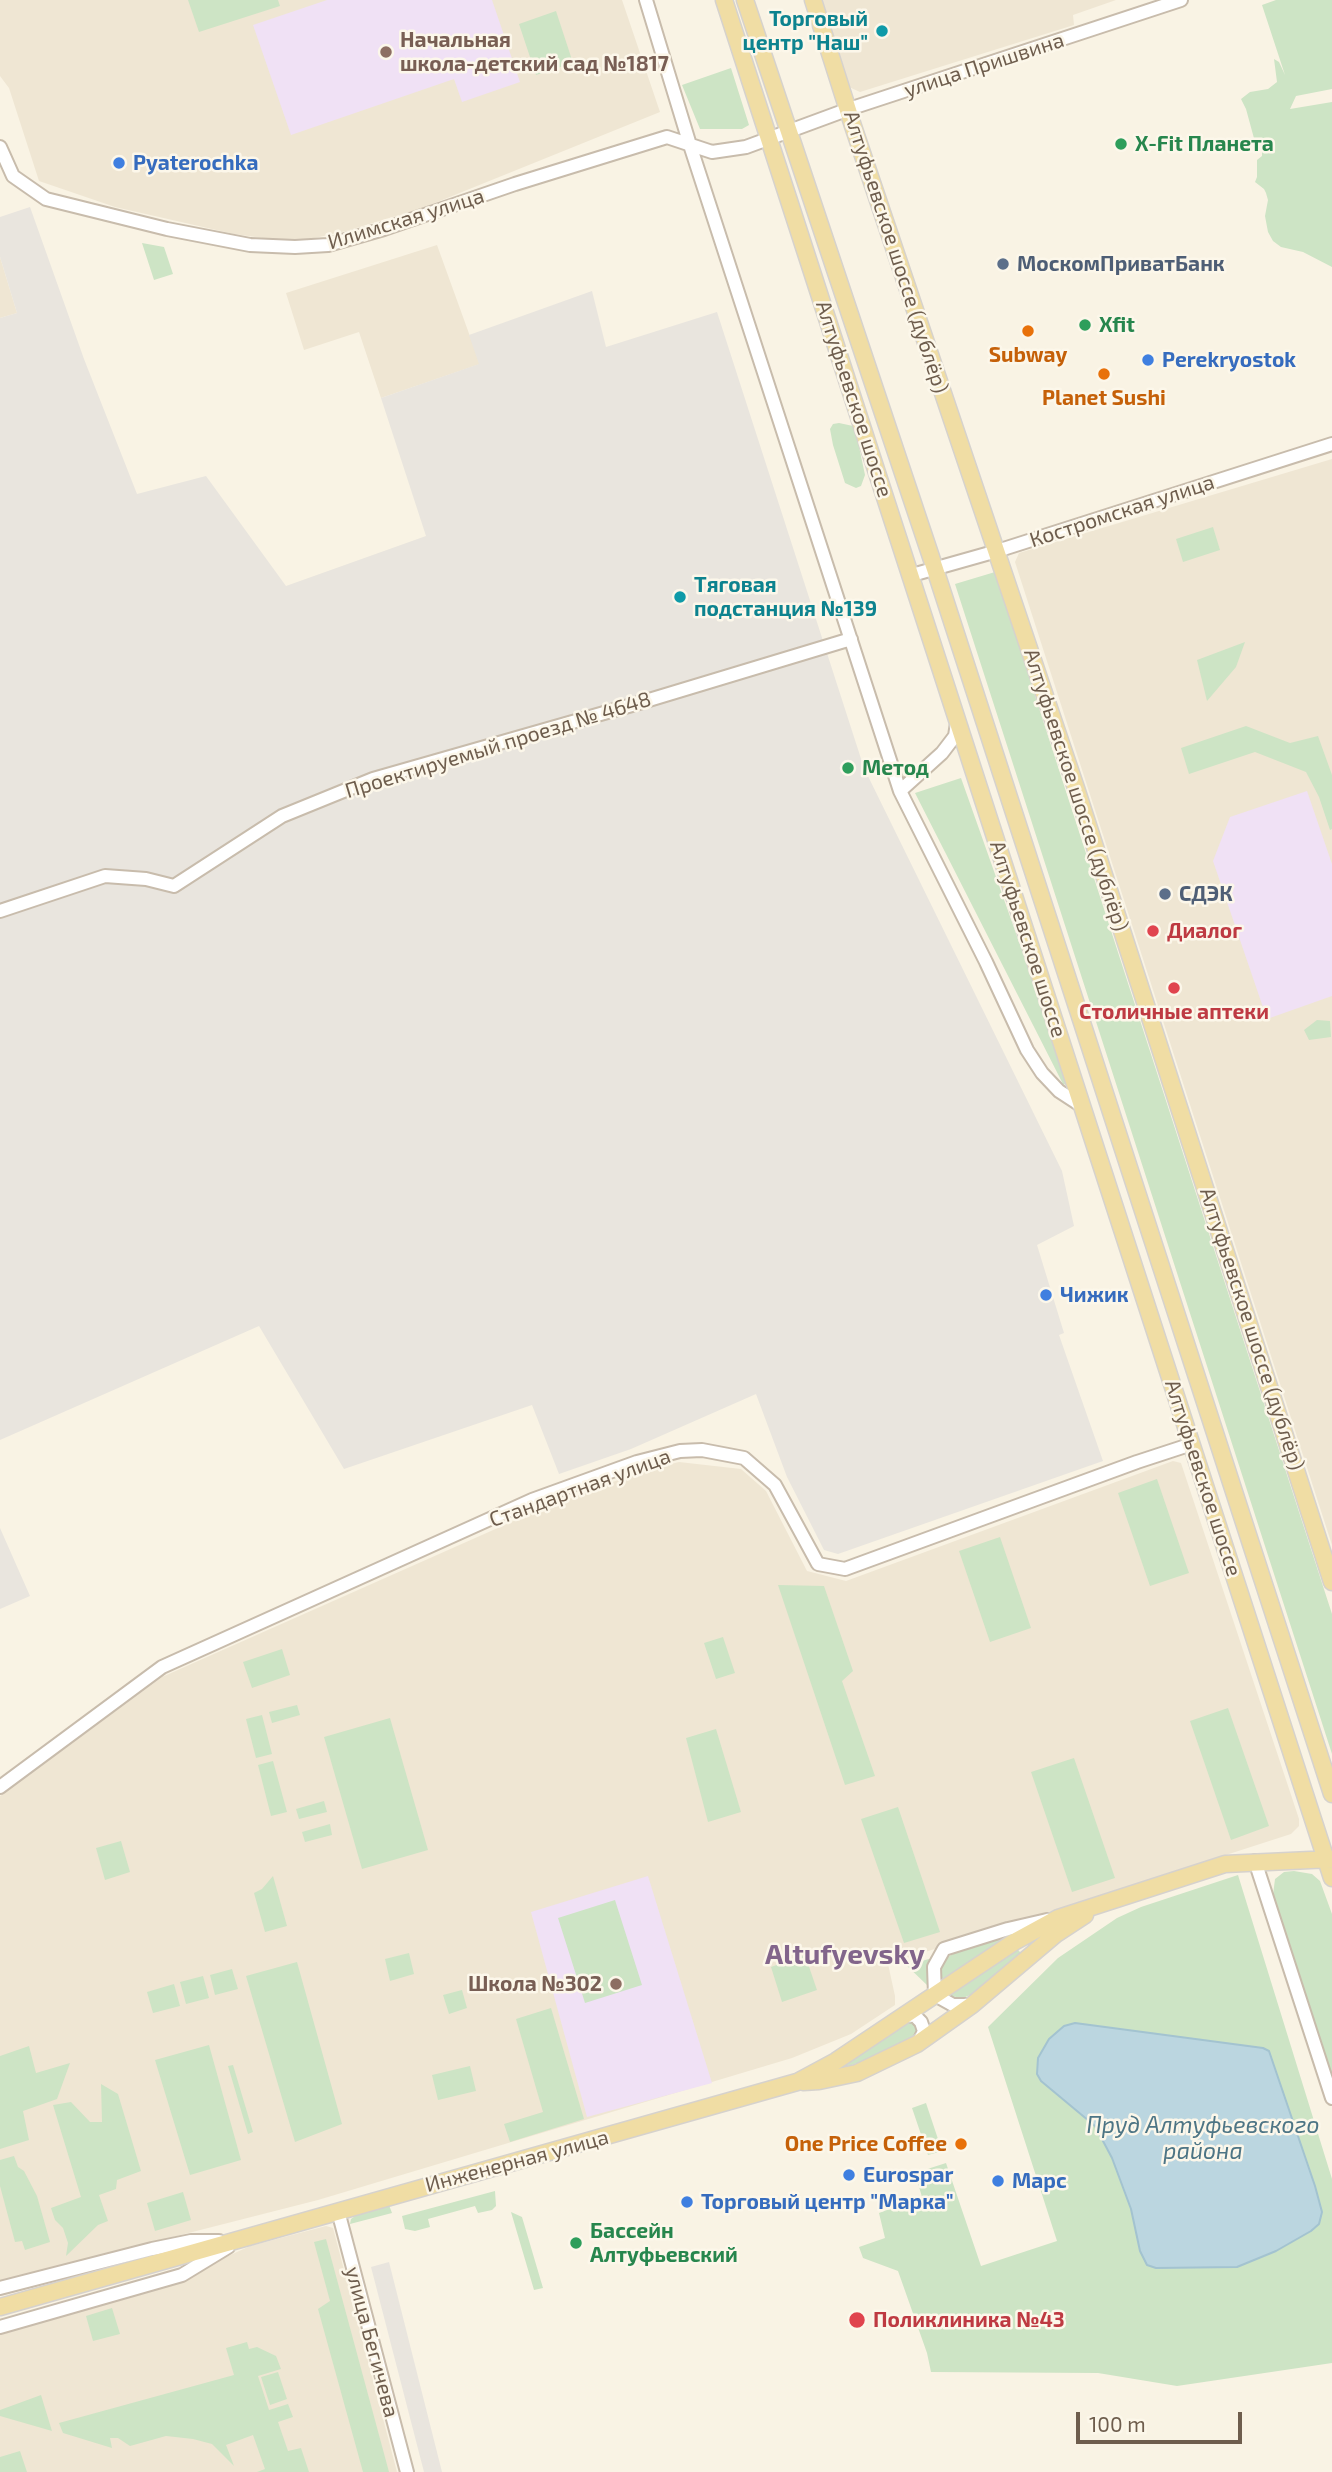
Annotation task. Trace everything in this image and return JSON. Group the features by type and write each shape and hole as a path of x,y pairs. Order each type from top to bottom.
{"main road":[{"name":"Алтуфьевское шоссе","path":"724,0 1329,1859 1332,1878"},
{"name":"Алтуфьевское шоссе","path":"745,0 934,569 1332,1794"},
{"name":"Алтуфьевское шоссе (дублёр)","path":"813,0 997,551 1332,1582"},
{"name":"Инженерная улица","path":"237,2241 797,2082 836,2061 1014,1942 1058,1918 1225,1864 1329,1859"},
{"name":"Инженерная улица","path":"797,2082 819,2081 857,2073 917,2044 972,2005 1070,1925 1124,1896"},
{"path":"0,2307 237,2241"}],"street":[{"path":"646,0 681,117 900,791 992,973 1027,1050 1042,1073 1059,1091 1083,1106"},
{"name":"улица Пришвина","path":"787,131 1181,0"},
{"path":"667,136 677,129 681,117"},
{"path":"667,136 712,152 746,147 787,131"},
{"name":"Илимская улица","path":"0,147 13,176 46,200 208,238 250,245 295,247 328,245 353,238 667,136"},
{"name":"Костромская улица","path":"912,575 997,551 1332,444"},
{"name":"Проектируемый проезд № 4648","path":"0,911 105,876 146,879 174,886 282,816 373,779 851,639"},
{"path":"900,791 942,752 954,736 957,719"},
{"name":"Стандартная улица","path":"0,1787 162,1667 532,1500 637,1462 680,1451 702,1450 744,1458 775,1485 818,1564 845,1569 1192,1444"},
{"path":"1255,1861 1332,2098"},
{"path":"972,2005 953,2005 936,1995 934,1967 944,1949 1008,1929 1058,1918"},
{"path":"903,2015 915,2016 921,2022 924,2031 917,2044"},
{"name":"улица Бегичева","path":"338,2211 407,2472"},
{"name":"Инженерная улица","path":"0,2288 165,2246 191,2241 237,2241"},
{"name":"Инженерная улица","path":"0,2327 182,2275 237,2241"}],"shaded area":[{"path":"0,0 622,0 660,112 420,209 346,231 310,239 270,239 234,234 115,207 39,181 9,88 0,76"},
{"name":"Начальная школа-детский сад №1817","path":"327,0 492,0 520,82 462,102 454,79 291,135 253,25"},
{"path":"821,0 1116,0 1073,15 1074,25 860,92 849,87"},
{"path":"30,207 84,359 137,494 206,476 286,586 426,536 381,398 479,364 469,335 592,291 606,347 717,312 864,768 1062,1171 1074,1226 1037,1245 1064,1333 1059,1335 1103,1461 838,1554 824,1550 787,1477 756,1394 631,1449 559,1474 532,1405 344,1469 259,1326 0,1440 0,318 17,313 0,257 0,217"},
{"path":"437,245 480,364 381,398 359,332 304,350 286,293"},
{"path":"0,257 17,313 0,318"},
{"path":"1332,459 1332,1545 1015,562 1019,553"},
{"path":"1307,791 1332,864 1332,996 1267,1019 1213,861 1230,817"},
{"path":"1173,1461 1181,1463 1299,1819 1299,1826 1291,1834 888,1964 895,2005 851,2034 792,2058 318,2200 0,2281 0,1796 162,1677 536,1511 642,1471 679,1462 741,1469 766,1491 807,1571 846,1581"},
{"path":"0,1528 30,1596 0,1609"},
{"name":"Школа №302","path":"648,1876 712,2083 587,2117 531,1912"},
{"path":"326,2226 333,2228 397,2472 0,2472 0,2335 189,2274 250,2246"},
{"path":"389,2262 442,2472 424,2472 371,2267"}],"green space":[{"path":"188,0 278,0 280,6 199,32"},
{"path":"1276,0 1332,0 1332,89 1296,96 1290,109 1332,102 1332,267 1303,252 1281,247 1273,241 1265,216 1268,200 1266,193 1255,182 1257,160 1262,156 1262,150 1255,142 1241,99 1250,92 1268,89 1277,82 1274,59 1279,62 1285,75 1262,5"},
{"path":"556,11 573,63 536,75 519,24"},
{"path":"731,68 749,125 742,129 700,129 682,85"},
{"path":"142,243 164,247 173,274 154,280"},
{"path":"833,424 853,426 857,437 865,475 861,486 856,488 845,483 833,445 830,429"},
{"path":"1213,527 1220,550 1183,562 1176,539"},
{"path":"995,572 1332,1614 1332,1754 955,584"},
{"path":"1245,642 1236,667 1207,701 1197,660"},
{"path":"1246,726 1290,743 1318,736 1332,775 1332,829 1330,830 1319,797 1306,772 1255,752 1189,774 1181,748"},
{"path":"961,778 1070,1086 1063,1084 915,793"},
{"path":"1317,1020 1330,1021 1331,1037 1309,1040 1304,1030"},
{"path":"1157,1479 1189,1573 1150,1586 1118,1493"},
{"path":"1000,1537 1031,1628 990,1642 959,1551"},
{"path":"778,1585 824,1586 853,1671 842,1681 875,1776 845,1785"},
{"path":"723,1637 735,1673 716,1679 704,1643"},
{"path":"282,1649 290,1675 252,1688 243,1662"},
{"path":"297,1705 300,1715 272,1723 269,1712"},
{"path":"1228,1708 1269,1826 1231,1840 1190,1721"},
{"path":"262,1715 272,1754 256,1758 246,1719"},
{"path":"390,1718 428,1850 362,1869 324,1737"},
{"path":"716,1729 741,1812 708,1822 686,1738"},
{"path":"1074,1758 1115,1878 1072,1892 1031,1772"},
{"path":"273,1761 287,1812 271,1816 258,1765"},
{"path":"324,1801 327,1812 299,1819 296,1809"},
{"path":"898,1807 940,1932 904,1943 861,1819"},
{"path":"330,1824 332,1835 305,1842 302,1832"},
{"path":"121,1841 130,1872 105,1880 96,1848"},
{"path":"1284,1872 1312,1874 1320,1881 1332,1914 1332,2076 1273,1895 1275,1879"},
{"path":"1238,1875 1332,2179 1332,2363 1177,2386 1098,2373 931,2372 898,2271 863,2258 859,2247 885,2238 879,2213 922,2197 915,2173 946,2163 981,2266 1057,2241 988,2027 1058,1958 1117,1918 1141,1907"},
{"path":"273,1876 287,1926 265,1932 254,1893 262,1889"},
{"path":"615,1900 642,1985 585,2003 558,1918"},
{"path":"1004,1937 1004,1941 940,1982 939,1967 946,1958"},
{"path":"1017,1949 1020,1955 975,1993 963,1998 947,1993"},
{"path":"409,1953 414,1974 390,1981 385,1959"},
{"path":"805,1955 817,1990 782,2002 771,1967"},
{"path":"905,1960 914,1963 932,1960 928,1986 903,1962"},
{"path":"297,1962 342,2124 295,2142 246,1976"},
{"path":"232,1969 238,1989 215,1995 210,1975"},
{"path":"203,1976 209,1998 186,2004 180,1982"},
{"path":"174,1984 180,2006 153,2013 147,1992"},
{"path":"462,1990 467,2008 449,2014 443,1995"},
{"path":"551,2008 584,2119 510,2142 504,2124 543,2112 516,2019"},
{"path":"907,2022 916,2026 917,2033 914,2038 867,2060 826,2073"},
{"path":"209,2045 241,2160 190,2175 155,2060"},
{"path":"29,2046 36,2073 70,2063 57,2099 23,2111 29,2140 0,2149 0,2056"},
{"path":"233,2065 253,2132 248,2134 228,2066"},
{"path":"470,2066 476,2091 438,2100 432,2075"},
{"path":"101,2084 118,2094 141,2171 117,2180 116,2189 99,2195 108,2221 98,2225 66,2256 68,2243 51,2208 81,2197 53,2105 71,2102 90,2122 102,2122"},
{"path":"926,2103 942,2151 928,2155 912,2108"},
{"path":"14,2156 37,2196 50,2242 25,2250 22,2241 15,2242 0,2186 0,2160"},
{"path":"495,2191 496,2206 492,2210 478,2213 475,2206 428,2219 430,2227 415,2231 405,2229 402,2216"},
{"path":"183,2192 191,2220 155,2231 147,2203"},
{"path":"389,2205 392,2213 350,2224 351,2219 359,2213"},
{"path":"511,2212 522,2217 543,2288 534,2290"},
{"path":"326,2239 389,2472 363,2472 318,2309 330,2301 314,2242"},
{"path":"112,2308 120,2334 93,2341 86,2316"},
{"path":"247,2342 249,2349 257,2347 276,2356 281,2369 258,2376 269,2410 288,2404 293,2417 278,2422 288,2451 301,2448 309,2472 257,2472 265,2469 253,2435 226,2445 234,2466 212,2444 193,2439 166,2436 130,2446 118,2438 110,2438 112,2448 63,2433 59,2423 234,2375 226,2348"},
{"path":"278,2372 287,2399 270,2405 261,2377"},
{"path":"41,2395 52,2431 0,2416 0,2410"},
{"path":"20,2451 27,2472 0,2472 0,2457"}],"water":[{"name":"Пруд Алтуфьевского района","path":"1075,2023 1263,2048 1269,2051 1315,2186 1322,2212 1319,2224 1276,2251 1237,2267 1156,2268 1147,2265 1140,2251 1131,2209 1112,2158 1095,2126 1041,2081 1037,2074 1038,2058 1049,2039 1064,2026"}],"place":[{"name":"Торговый центр \"Наш\"","path":"882,31"},
{"name":"Начальная школа-детский сад №1817","path":"386,52"},
{"name":"X-Fit Планета","path":"1121,144"},
{"name":"Pyaterochka","path":"119,163"},
{"name":"МоскомПриватБанк","path":"1003,264"},
{"name":"Xfit","path":"1085,325"},
{"name":"Subway","path":"1028,331"},
{"name":"Perekryostok","path":"1148,360"},
{"name":"Planet Sushi","path":"1104,374"},
{"name":"Тяговая подстанция №139","path":"680,597"},
{"name":"Метод","path":"848,768"},
{"name":"СДЭК","path":"1165,894"},
{"name":"Диалог","path":"1153,931"},
{"name":"Столичные аптеки","path":"1174,988"},
{"name":"Чижик","path":"1046,1295"},
{"name":"Школа №302","path":"616,1984"},
{"name":"One Price Coffee","path":"961,2144"},
{"name":"Eurospar","path":"849,2175"},
{"name":"Марс","path":"998,2181"},
{"name":"Торговый центр \"Марка\"","path":"687,2202"},
{"name":"Бассейн Алтуфьевский","path":"576,2243"},
{"name":"Поликлиника №43","path":"857,2320"}],"district":[{"name":"Altufyevsky","path":"845,1955"}]}
